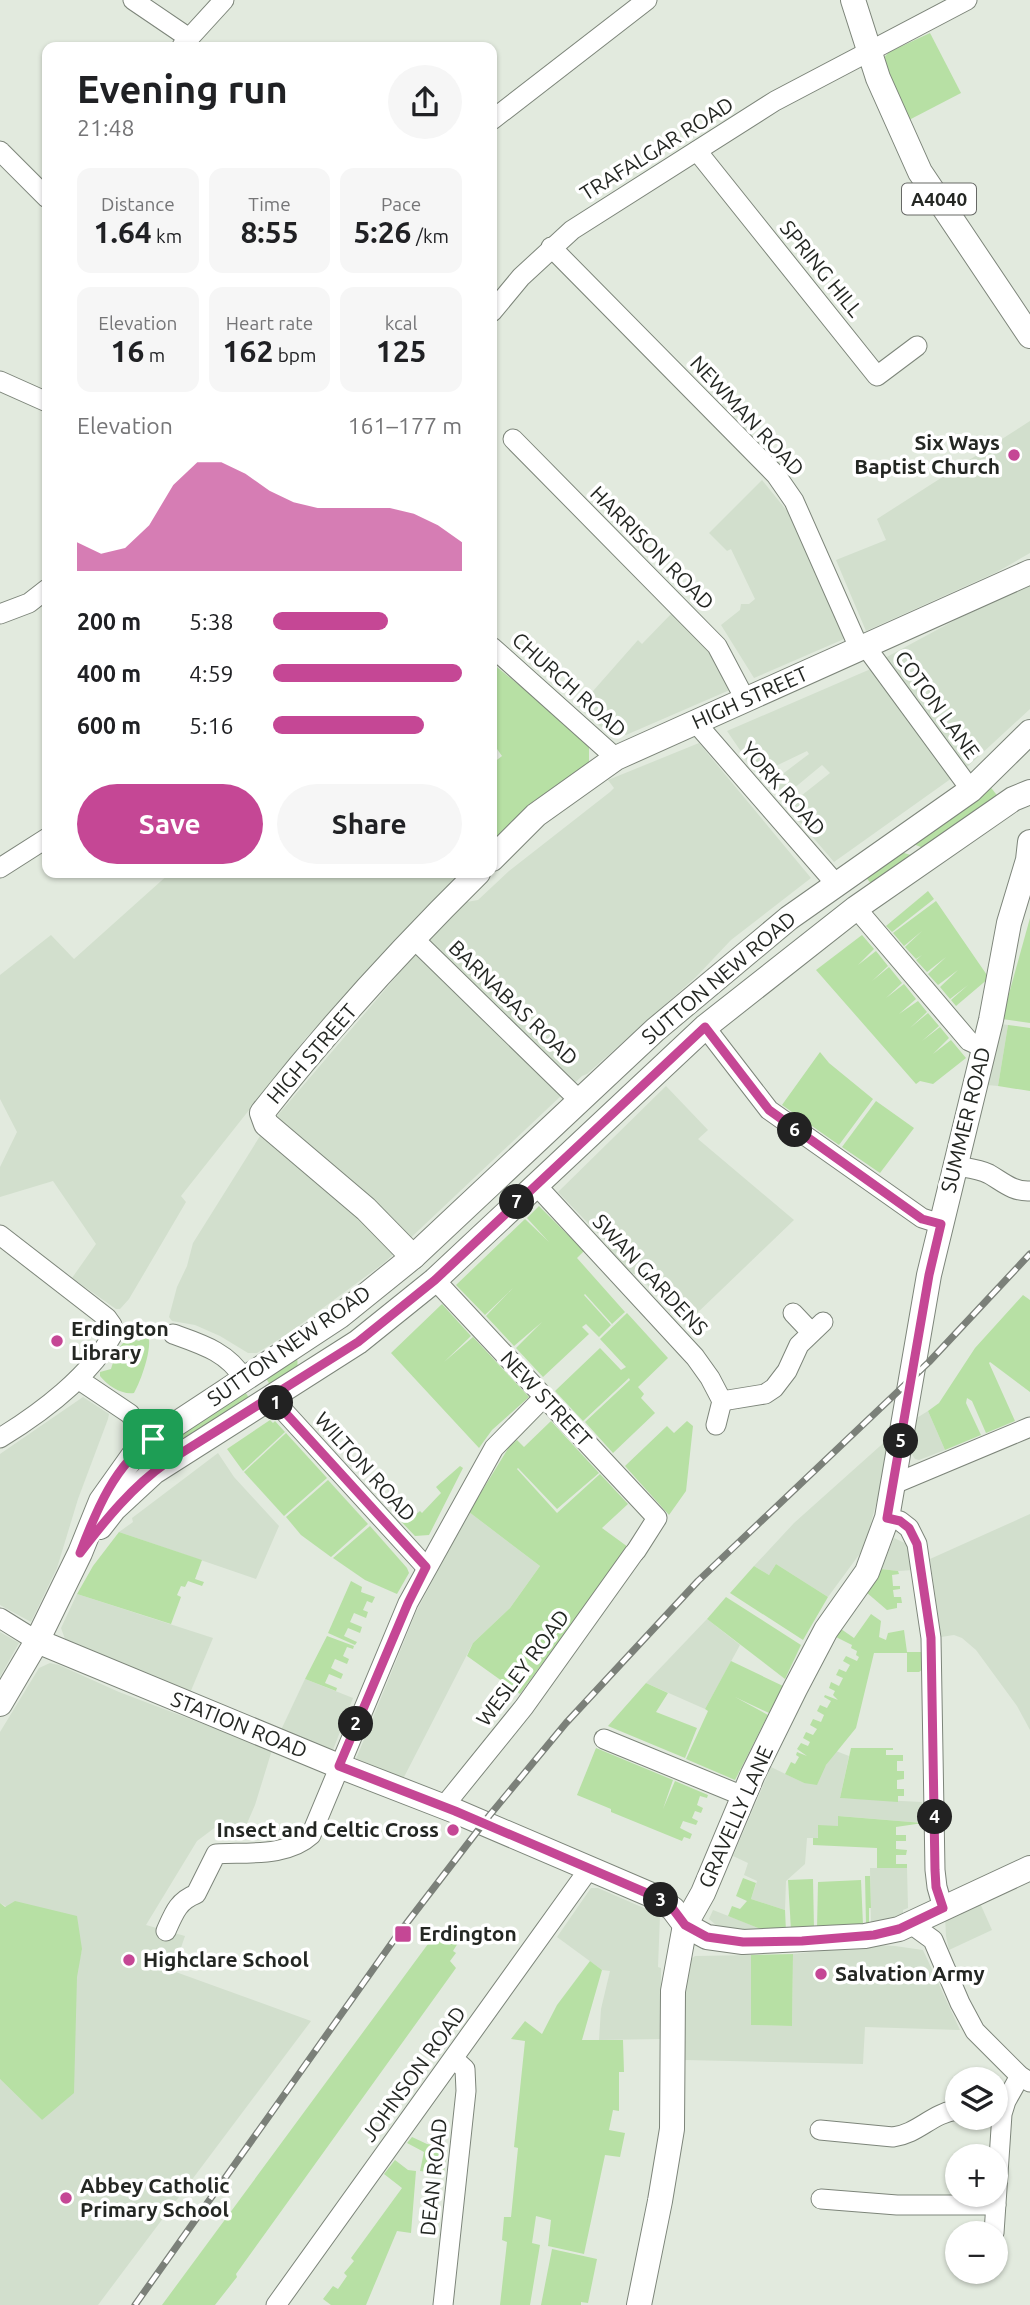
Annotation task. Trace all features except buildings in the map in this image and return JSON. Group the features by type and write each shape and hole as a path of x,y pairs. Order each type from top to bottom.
{"main road":[{"name":"A4040","path":"853,0 868,51 920,172 1030,336"},
{"name":"HIGH STREET","path":"497,854 536,815 616,758 1030,572"},
{"name":"SUTTON NEW ROAD","path":"80,1553 101,1501 145,1444 340,1316 414,1257 655,1030 733,963 836,884 971,790 1025,738"},
{"path":"1025,738 1012,774 1029,795"},
{"name":"SUTTON NEW ROAD","path":"80,1553 114,1509 161,1467 358,1342 435,1280 705,1027 856,908 1013,799 1029,795"},
{"name":"SUMMER ROAD","path":"887,1518 929,1275 984,1048 1009,923 1029,859"},
{"name":"HIGH STREET","path":"414,1257 381,1223 266,1124 261,1113 297,1067 473,878"},
{"name":"GRAVELLY LANE","path":"639,2305 660,2202 671,2129 673,1991 685,1925 703,1893 743,1796 826,1630 867,1572 887,1518"},
{"path":"0,1704 37,1641 80,1553"},
{"name":"STATION ROAD","path":"37,1641 444,1807 656,1897 673,1909 685,1925 707,1937 743,1942 865,1937 911,1924 1029,1872"}],"street":[{"path":"132,0 184,42"},
{"path":"186,42 224,0"},
{"path":"497,116 647,0"},
{"name":"TRAFALGAR ROAD","path":"497,306 520,277 572,230 775,101 967,0"},
{"path":"0,151 42,192"},
{"name":"SPRING HILL","path":"697,151 877,376 917,346"},
{"name":"NEWMAN ROAD","path":"551,247 775,475 794,501 863,648"},
{"path":"0,381 42,400"},
{"name":"HARRISON ROAD","path":"513,439 717,646 745,699"},
{"path":"0,614 29,603 42,593"},
{"name":"COTON LANE","path":"863,648 971,790"},
{"name":"CHURCH ROAD","path":"497,651 616,758"},
{"name":"YORK ROAD","path":"696,723 836,884"},
{"path":"0,868 42,841"},
{"path":"856,908 969,1041 984,1048"},
{"name":"BARNABAS ROAD","path":"414,939 580,1101"},
{"path":"705,1027 769,1110 922,1219 941,1224"},
{"path":"956,1166 979,1170 1005,1186 1030,1191"},
{"name":"SWAN GARDENS","path":"536,1185 695,1357 722,1401"},
{"path":"0,1235 107,1318 112,1325 113,1334 78,1379 43,1409 0,1438"},
{"name":"NEW STREET","path":"435,1280 657,1518"},
{"path":"716,1424 722,1401 765,1394 774,1388 787,1371 799,1345 817,1327 793,1313"},
{"path":"173,1334 225,1356 237,1366 244,1379"},
{"path":"78,1379 118,1405 124,1412 121,1419 145,1444 166,1450 161,1467 146,1470 141,1465 145,1444"},
{"name":"WILTON ROAD","path":"271,1397 426,1567"},
{"path":"166,1931 183,1899 196,1894 216,1854 290,1849 311,1835 408,1603 426,1567 494,1448 543,1398"},
{"path":"894,1484 1030,1427"},
{"name":"WESLEY ROAD","path":"444,1807 524,1707 657,1518"},
{"path":"887,1518 900,1521 909,1528 917,1544 931,1638 935,1870 936,1887 943,1908"},
{"path":"0,1618 37,1641"},
{"path":"604,1739 743,1796"},
{"name":"JOHNSON ROAD","path":"276,2305 589,1870"},
{"path":"911,1924 933,1940 975,2031 1025,2079 1008,2102"},
{"name":"DEAN ROAD","path":"443,2305 466,2091 465,2069 454,2059"},
{"path":"820,2130 904,2136 945,2112"},
{"path":"821,2199 897,2205 945,2205"}],"shaded area":[{"path":"1030,421 1030,553 997,572 866,631 836,560 886,540 877,519"},
{"path":"762,480 792,517 844,639 754,678 721,625 740,610 741,604 749,604 755,599 731,549 727,551 709,533"},
{"path":"1030,585 1030,709 966,768 834,862 787,807 830,773 822,765 781,799 768,785 809,754 807,751 757,775 727,731 873,668 883,659 959,618"},
{"path":"673,612 718,659 732,689 626,735 596,724 579,707 638,640 642,644"},
{"path":"699,743 811,878 731,940 696,977 582,1076 384,1263 289,1333 257,1353 248,1353 195,1325 172,1321 169,1317 177,1287 187,1266 193,1243 260,1136 448,916 461,903 478,900 509,871 610,792 614,788 608,780"},
{"path":"164,878 454,878 306,1038 181,1196 186,1202 129,1299 120,1309 116,1309 72,1278 96,1244 53,1181 0,1197 0,1167 17,1132 0,1099 0,975 51,935 74,959"},
{"path":"1001,1024 1008,1025 998,1086 987,1085"},
{"path":"666,1086 708,1130 698,1139 794,1220 693,1317 677,1317 637,1274 632,1274 608,1248 608,1244 558,1192"},
{"path":"83,1397 109,1414 108,1419 78,1499 57,1568 31,1622 0,1605 0,1454"},
{"path":"928,1411 945,1450 919,1460 911,1453 915,1419"},
{"path":"889,1438 881,1486 864,1548 828,1597 776,1564 769,1575 754,1566 794,1523"},
{"path":"218,1453 234,1477 279,1526 256,1579 119,1532 133,1522 132,1518"},
{"path":"469,1512 540,1566 510,1608 473,1643 403,1779 356,1759 416,1612"},
{"path":"1030,1514 1030,1730 1017,1706 976,1650 954,1635 941,1637 930,1559"},
{"path":"894,1538 909,1545 913,1570 881,1569"},
{"path":"77,1594 213,1638 190,1693 65,1639 61,1628"},
{"path":"707,1619 740,1645 705,1709 646,1683"},
{"path":"0,1632 19,1643 0,1677"},
{"name":"Highclare School","path":"50,1663 272,1750 255,1805 242,1835 217,1826 197,1841 146,1925 185,1936 173,1971 311,2021 98,2305 0,2305 0,2079 42,2120 82,1949 0,1903 0,1732 39,1668"},
{"path":"305,1679 353,1698 333,1750 281,1730"},
{"path":"836,1751 849,1756 840,1798 922,1802 923,1823 839,1816 838,1826 817,1838 807,1838 805,1864 786,1881 785,1910 751,1899 757,1881 744,1875 748,1863 733,1856 771,1767 804,1783 826,1765"},
{"path":"870,1868 907,1868 908,1908 903,1910 903,1916 871,1924"},
{"path":"591,1888 598,1888 660,1915 658,1967 661,1968 661,2039 599,2040 601,2009 610,1971 602,1970 557,1937"},
{"path":"979,1901 992,1930 949,1950 945,1916"},
{"path":"713,1910 758,1928 733,1931 716,1925 709,1919"},
{"path":"873,1945 923,1950 960,2030 865,2027 863,2064 684,2060 687,1970 695,1956 751,1955 751,2025 792,2026 793,1954"}],"green space":[{"path":"930,33 961,93 909,120 881,61 889,52"},
{"path":"497,667 589,742 589,763 530,804 497,836 497,760 502,756 497,749"},
{"path":"988,784 1000,799 928,850 911,843"},
{"path":"901,852 917,857 873,886 864,875"},
{"path":"928,891 934,899 892,932 886,926"},
{"path":"936,901 989,978 956,1006 951,1000 968,985 950,999 940,987 958,970 938,985 928,974 946,957 927,972 916,960 922,955 916,959 905,947 922,931 904,946 893,933"},
{"path":"1030,918 1030,1023 1002,1019"},
{"path":"862,935 874,949 858,965 876,951 888,966 872,981 889,967 902,983 886,998 904,984 916,999 899,1014 918,1001 927,1012 910,1028 928,1013 939,1026 922,1041 940,1027 949,1038 933,1054 951,1040 966,1058 933,1084 920,1081 916,1084 816,970"},
{"path":"1008,1025 1030,1028 1030,1091 998,1086"},
{"path":"820,1052 829,1063 873,1099 839,1145 782,1105"},
{"path":"876,1101 914,1128 880,1173 842,1147"},
{"path":"539,1206 584,1251 577,1258 625,1312 612,1324 585,1294 611,1325 599,1337 586,1324 582,1327 589,1334 543,1377 516,1348 542,1322 514,1346 486,1316 513,1288 485,1315 456,1285 525,1219 549,1242 527,1218"},
{"path":"1023,1295 1030,1300 1030,1392 990,1362 1015,1421 986,1433 972,1401 967,1398 966,1403 981,1435 945,1450 928,1411 939,1403 975,1348"},
{"path":"442,1304 471,1336 444,1362 473,1337 529,1397 492,1430 479,1448 391,1353"},
{"path":"627,1313 668,1358 638,1387 644,1394 641,1398 655,1413 613,1453 585,1422 630,1380 629,1378 583,1421 555,1391 600,1348 621,1370 626,1367 600,1339"},
{"path":"148,1335 148,1355 134,1393 115,1389 100,1376 100,1372 111,1369 122,1344 130,1338 139,1341"},
{"path":"297,1355 298,1372 270,1385 266,1378"},
{"path":"245,1392 250,1399 176,1446 172,1438"},
{"path":"270,1420 273,1423 275,1421 285,1432 243,1471 227,1449"},
{"path":"551,1421 599,1473 557,1509 517,1469 557,1513 600,1474 628,1504 602,1528 628,1547 520,1694 467,1656 473,1643 510,1608 540,1566 469,1512 509,1447 517,1440 524,1447"},
{"path":"687,1421 693,1426 686,1491 669,1515 625,1466 667,1426 674,1433"},
{"path":"286,1433 327,1478 284,1516 244,1472"},
{"path":"460,1466 463,1468 429,1535 415,1536 391,1511 398,1505 410,1519 420,1511 422,1513 441,1493 436,1487"},
{"path":"328,1480 368,1524 331,1557 301,1535 286,1517"},
{"path":"370,1526 409,1573 397,1594 365,1580 333,1558"},
{"path":"119,1532 202,1560 195,1579 204,1582 202,1586 188,1581 185,1587 181,1586 177,1595 181,1597 171,1624 77,1594 93,1566"},
{"path":"776,1564 828,1597 803,1640 730,1593 754,1566 769,1575"},
{"path":"881,1569 898,1571 899,1574 892,1575 893,1586 900,1586 900,1589 893,1590 894,1597 901,1597 902,1603 897,1603 897,1608 887,1610 866,1592"},
{"path":"351,1581 362,1587 361,1592 375,1597 372,1603 367,1601 363,1610 368,1612 366,1618 354,1613 350,1622 362,1627 360,1633 348,1628 344,1636 357,1642 355,1645 328,1633"},
{"path":"726,1597 801,1645 785,1679 707,1619"},
{"path":"871,1614 881,1621 879,1637 886,1640 888,1633 904,1630 907,1652 922,1652 923,1669 919,1672 907,1672 907,1653 874,1653 856,1728 826,1765 817,1785 804,1783 785,1774 791,1762 795,1764 799,1757 797,1752 807,1756 797,1749 801,1743 808,1746 810,1742 803,1738 806,1732 813,1735 817,1729 810,1725 813,1719 821,1722 824,1715 817,1711 820,1705 827,1708 831,1701 824,1697 825,1695 838,1700 833,1695 835,1691 829,1688 831,1682 839,1686 843,1678 836,1675 839,1669 846,1672 850,1665 843,1661 846,1656 857,1661 859,1657 856,1655 857,1651 851,1648 852,1645 836,1637 841,1629 854,1638"},
{"path":"327,1636 354,1646 353,1649 347,1647 343,1656 349,1659 347,1664 335,1659 331,1668 343,1674 341,1679 329,1674 325,1683 337,1688 336,1691 305,1679"},
{"path":"731,1661 783,1686 769,1713 735,1697 768,1715 735,1780 686,1759 708,1711 705,1709"},
{"path":"646,1683 668,1693 656,1712 697,1728 685,1758 608,1726"},
{"path":"596,1748 673,1780 663,1809 675,1781 708,1795 707,1798 700,1796 697,1805 703,1808 701,1813 695,1811 692,1818 698,1821 696,1825 683,1821 680,1828 692,1834 690,1839 684,1837 682,1841 577,1795"},
{"path":"851,1748 893,1748 886,1750 886,1755 903,1755 903,1761 897,1761 897,1771 904,1771 904,1779 897,1780 897,1789 904,1789 904,1796 898,1796 898,1802 840,1798"},
{"path":"838,1816 923,1823 896,1827 896,1835 906,1835 906,1841 896,1841 896,1849 907,1850 906,1855 896,1855 896,1864 907,1864 907,1868 877,1868 877,1848 813,1845 813,1838 818,1838 818,1825 838,1826"},
{"path":"865,1876 870,1876 871,1908 869,1924 866,1925"},
{"path":"743,1878 756,1883 751,1899 785,1910 786,1932 758,1928 728,1916 732,1906 740,1909 747,1901 736,1896"},
{"path":"813,1879 814,1929 791,1930 788,1880"},
{"path":"861,1880 863,1925 817,1929 818,1882"},
{"path":"15,1901 77,1916 82,1949 77,1977 74,2093 42,2120 0,2079 0,1903 5,1907"},
{"path":"439,1929 458,1943 453,1951 456,1953 450,1961 456,1968 236,2274 237,2277 215,2305 162,2305"},
{"path":"793,1954 792,2026 751,2025 751,1955"},
{"path":"590,1961 602,1970 582,2040 623,2040 624,2072 619,2072 619,2111 613,2110 609,2130 625,2133 620,2157 605,2155 584,2254 548,2246 551,2220 536,2216 532,2243 540,2245 530,2305 500,2305 507,2242 502,2240 504,2217 511,2217 518,2148 514,2147 525,2041 511,2039 525,2021 542,2034 557,2005"},
{"path":"412,2137 427,2144 447,2147 444,2174 420,2171 424,2152 407,2143"},
{"path":"395,2160 408,2170 416,2171 411,2233 397,2231 366,2305 331,2305 323,2299 333,2286 338,2289 347,2276 344,2273 354,2261 351,2258 402,2188 384,2174"},
{"path":"552,2249 597,2259 588,2303 541,2305"}],"railway":[{"path":"135,2305 396,1937 489,1816 566,1723 698,1581 929,1362 1030,1254"}],"place":[{"name":"Six Ways Baptist Church","path":"1014,455"},
{"name":"Erdington Library","path":"57,1341"},
{"name":"Insect and Celtic Cross","path":"453,1830"},
{"name":"Erdington","path":"403,1934"},
{"name":"Highclare School","path":"129,1960"},
{"name":"Salvation Army","path":"821,1974"},
{"name":"Abbey Catholic Primary School","path":"66,2198"}],"route":[{"path":"153,1439 138,1449 101,1501 80,1553 114,1509 154,1472 167,1462 271,1397 426,1567 339,1766 455,1811 656,1897 673,1909 685,1925 707,1937 743,1942 865,1937 899,1929 943,1908 936,1887 935,1870 931,1638 917,1544 909,1528 900,1521 887,1518 929,1275 941,1224 922,1219 769,1110 705,1027 435,1280 358,1342 167,1462 166,1450 153,1439"}]}
